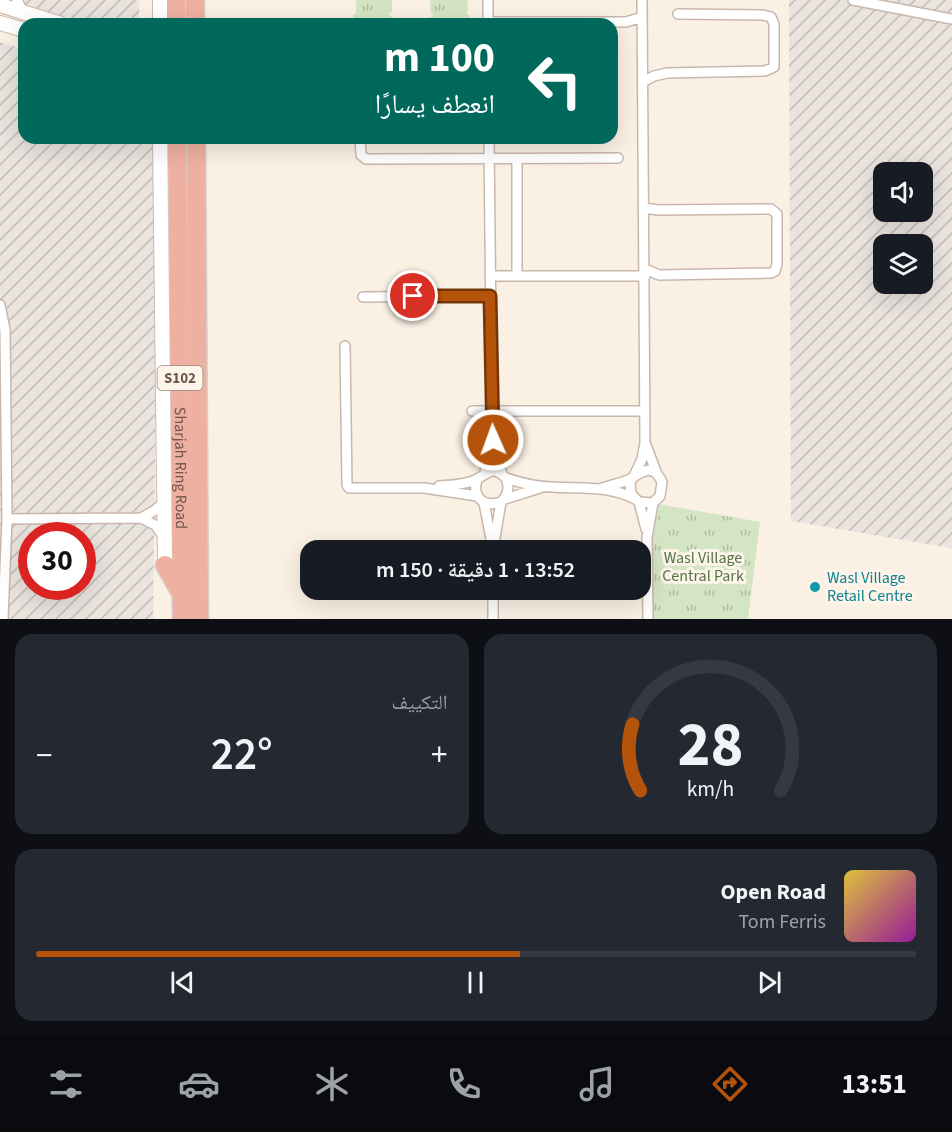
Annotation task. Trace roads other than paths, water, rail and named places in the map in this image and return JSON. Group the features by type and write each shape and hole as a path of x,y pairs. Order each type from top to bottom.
{"highway":[{"path":"176,0 176,18"},
{"path":"195,0 195,18"},
{"name":"Sharjah Ring Road","path":"177,144 182,619"},
{"name":"Sharjah Ring Road","path":"196,144 200,619"},
{"path":"165,566 182,594"}],"street":[{"path":"488,0 488,18"},
{"path":"642,0 645,443 642,459 630,489 637,501 647,537"},
{"path":"853,0 952,19"},
{"path":"909,10 911,0"},
{"path":"0,5 20,6 47,18"},
{"path":"643,82 667,73 768,71 774,67 774,24 767,15 678,14"},
{"path":"618,22 642,17"},
{"path":"0,23 18,28"},
{"path":"160,144 165,566"},
{"path":"360,144 361,155 366,159 618,158"},
{"path":"489,144 492,429 495,452 509,488 503,500 495,540"},
{"path":"517,159 517,276"},
{"path":"490,276 645,272 659,274 771,273 775,271 777,214 771,209 658,210 644,208"},
{"path":"363,297 490,296"},
{"path":"0,305 4,330 7,519 3,619"},
{"path":"345,346 347,485 349,488 424,488 477,479 485,472 493,471 504,476 550,487"},
{"path":"472,411 645,411"},
{"path":"485,472 492,429"},
{"path":"645,443 662,482 662,492 653,502 646,540"},
{"path":"602,488 648,470 657,474"},
{"path":"477,479 475,490 481,499 491,540"},
{"path":"424,488 481,499 490,504 527,491 550,487 602,488 619,492 637,501 653,502"},
{"path":"141,518 154,511 165,501"},
{"path":"7,519 141,518 155,525 165,538"},
{"path":"493,600 493,619"},
{"path":"647,600 648,619"}],"place":[{"name":"Wasl Village Retail Centre","path":"815,587"}],"park label":[{"name":"Wasl Village Central Park","path":"703,567"}]}
